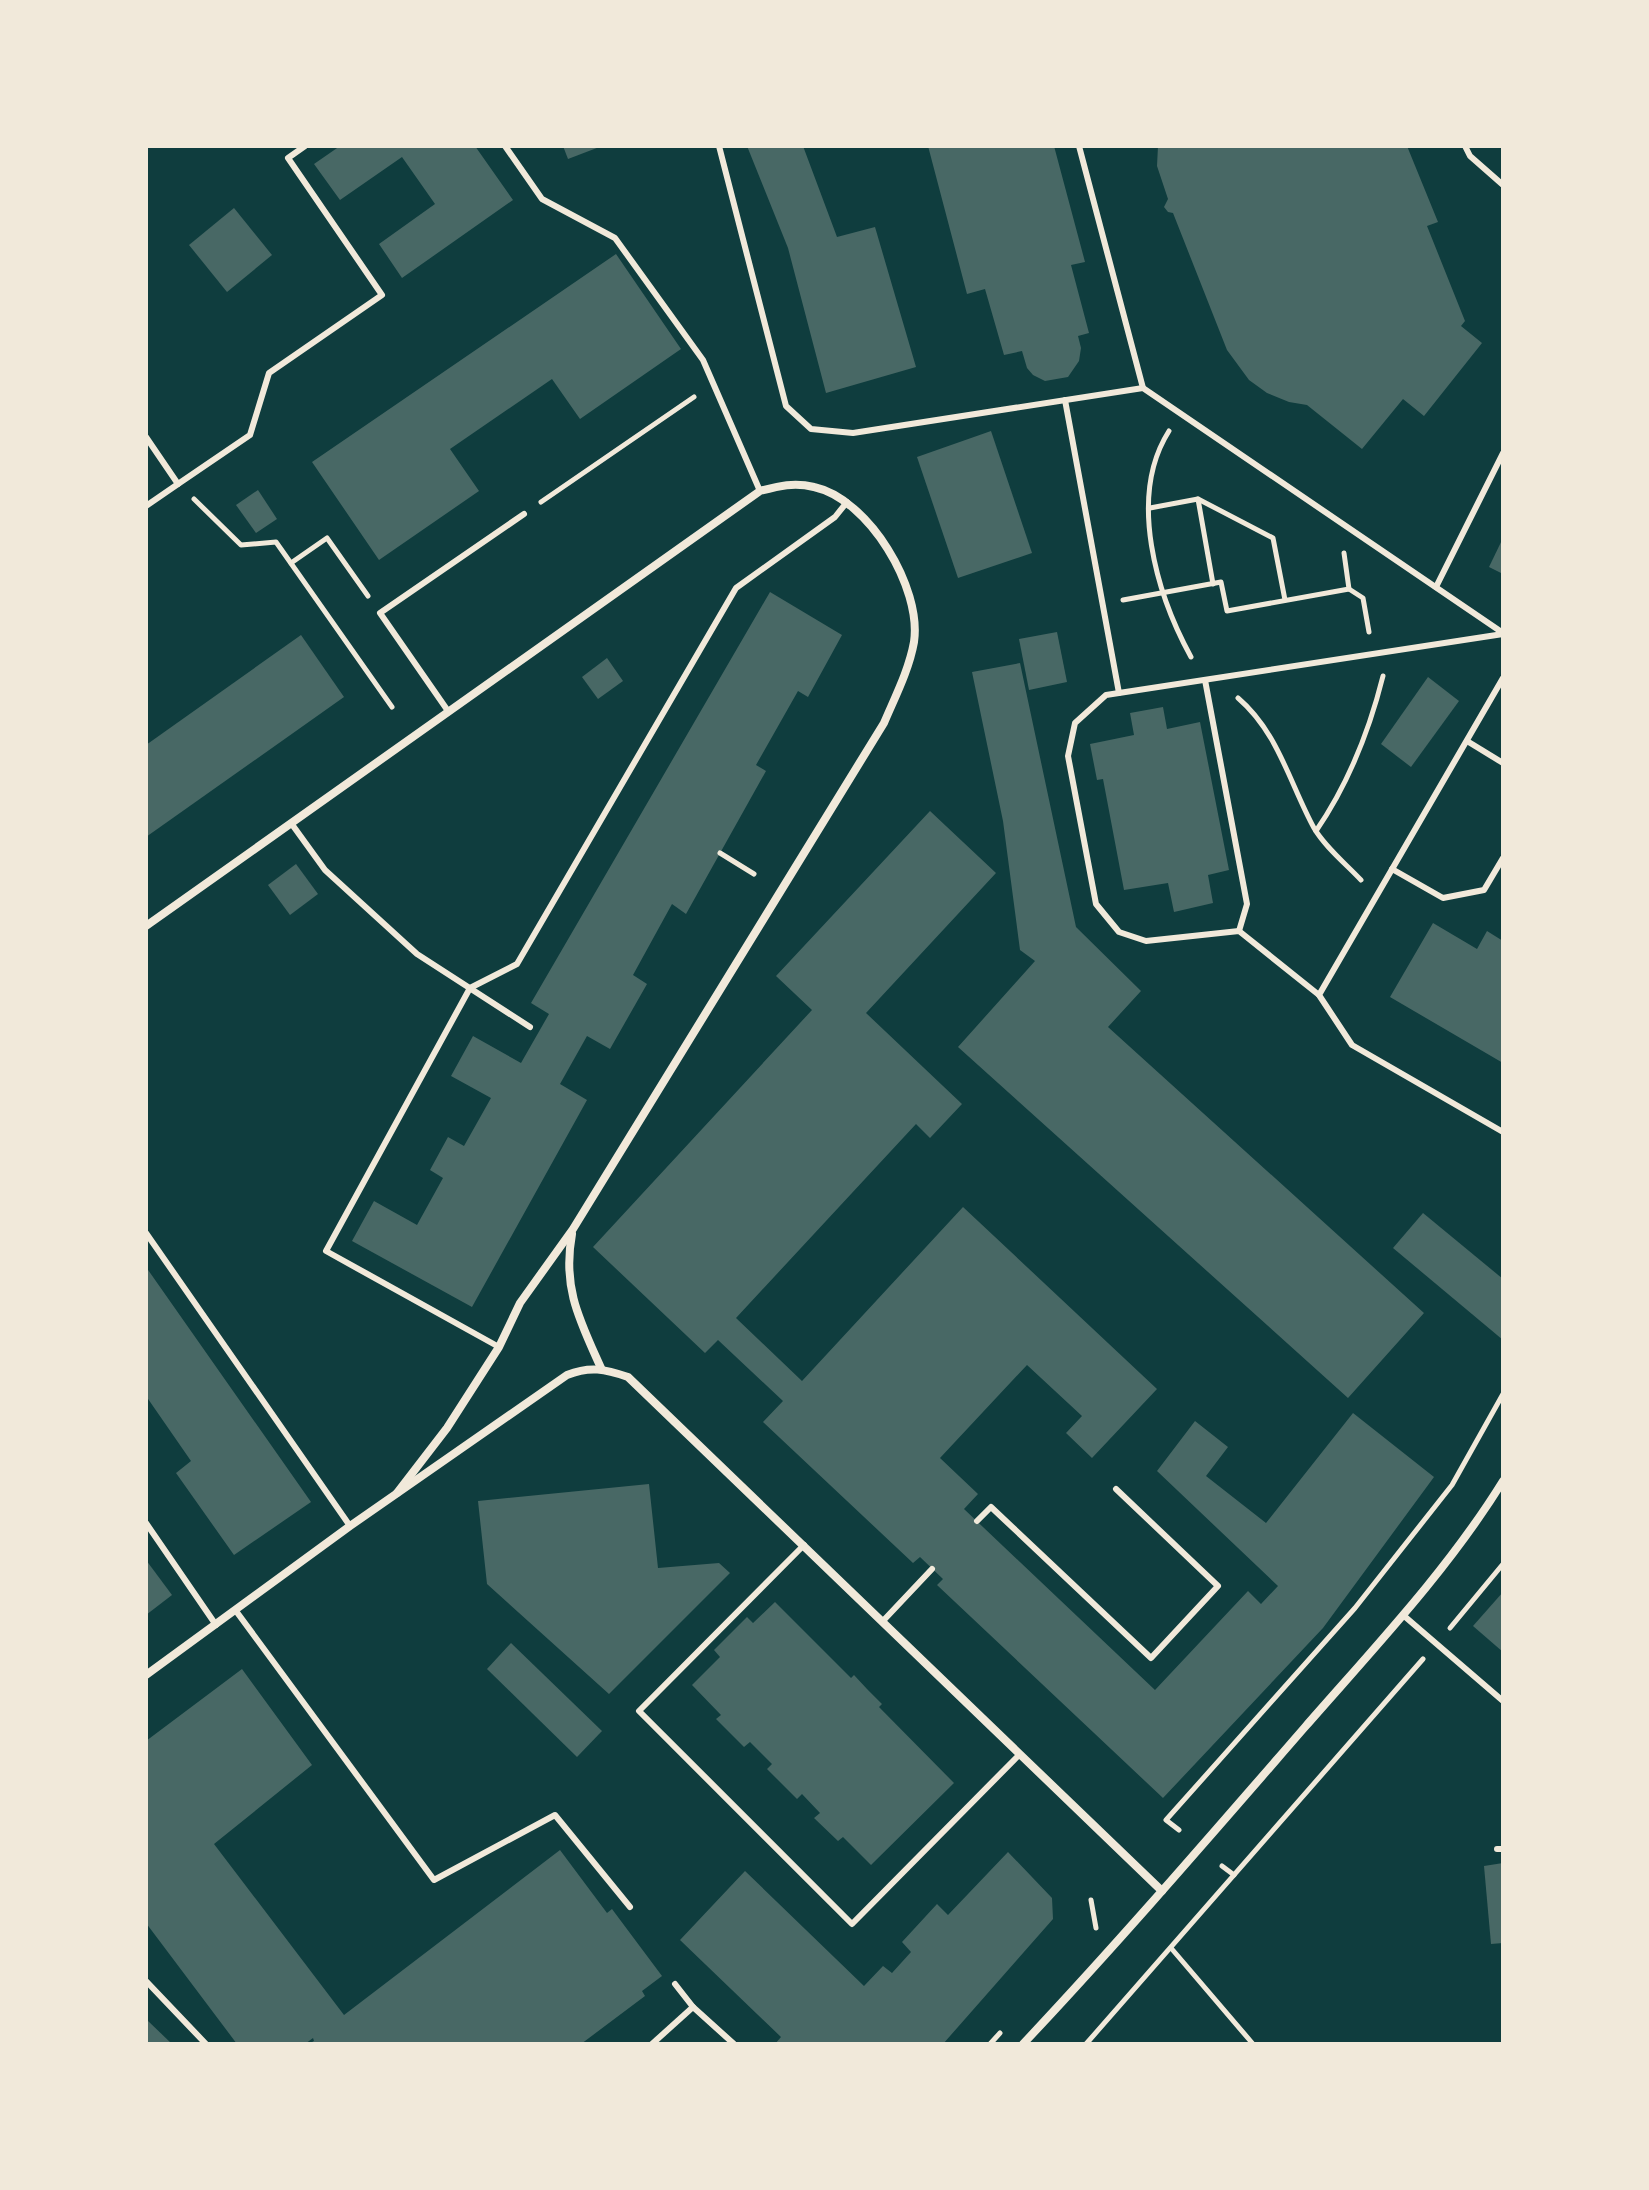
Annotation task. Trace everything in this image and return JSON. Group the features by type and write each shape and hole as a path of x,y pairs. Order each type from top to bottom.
{"street":[{"path":"146,926 760,491 786,484 817,487 847,502 876,531 898,567 913,609 914,641 905,673 884,723 573,1229 520,1303 499,1347 447,1428 397,1493"},
{"path":"573,1229 568,1259 571,1287 578,1316 601,1368"},
{"path":"146,1675 350,1526 567,1375 582,1369 601,1368 628,1377 1162,1891"},
{"path":"1023,2044 1116,1945 1403,1615 1458,1547 1503,1481"}],"lane":[{"path":"146,506 250,435 269,373 382,295 288,158 305,146"},
{"path":"505,146 542,199 615,238 703,360 760,491"},
{"path":"719,146 786,406 811,429 853,433 1143,388"},
{"path":"1079,146 1143,388 1503,634"},
{"path":"1465,146 1470,156 1503,185"},
{"path":"1065,400 1119,693"},
{"path":"146,437 178,484"},
{"path":"1436,587 1503,453"},
{"path":"499,1347 326,1251 470,988 517,964 736,588 835,517 847,502"},
{"path":"448,711 380,613 524,514"},
{"path":"1503,634 1106,695 1075,723 1068,756 1096,904 1119,932 1146,941 1239,931 1319,995 1352,1045 1503,1132"},
{"path":"1319,995 1503,678"},
{"path":"1205,680 1247,904 1239,931"},
{"path":"1467,741 1503,763"},
{"path":"291,823 325,870 417,954 530,1027"},
{"path":"1392,869 1443,898 1484,890 1503,858"},
{"path":"146,1233 350,1526"},
{"path":"977,1521 991,1507 1151,1658 1218,1586 1116,1489"},
{"path":"146,1523 217,1626"},
{"path":"804,1545 639,1711 852,1924 1019,1755"},
{"path":"882,1622 932,1569"},
{"path":"236,1611 434,1880 555,1815 630,1907"},
{"path":"1403,1615 1503,1701"},
{"path":"146,1981 206,2044"},
{"path":"675,1984 693,2007 734,2044"},
{"path":"652,2044 693,2007"}],"path":[{"path":"524,514 713,384"},
{"path":"178,484 241,545 276,542 392,707"},
{"path":"1198,499 1213,584"},
{"path":"1150,508 1198,499 1273,538 1285,600"},
{"path":"1340,521 1349,589"},
{"path":"291,563 327,538 380,613"},
{"path":"1102,603 1221,582 1227,611 1349,589 1363,598 1373,654"},
{"path":"1316,831 1340,797 1375,709 1389,652"},
{"path":"720,853 754,874"},
{"path":"1179,1830 1166,1820 1355,1608 1452,1485 1503,1394"},
{"path":"1086,2044 1503,1564"},
{"path":"1355,1608 1365,1617"},
{"path":"1222,1866 1234,1875"},
{"path":"1091,1900 1096,1929"},
{"path":"1171,1948 1253,2044"}],"building":[{"path":"340,146 475,146 513,200 402,278 379,244 435,204 402,157 340,200 314,164"},
{"path":"563,146 602,146 568,159"},
{"path":"747,146 803,146 837,237 875,227 916,367 826,393 788,248"},
{"path":"928,146 1054,146 1085,262 1071,265 1089,333 1078,336 1081,348 1079,361 1068,377 1045,381 1027,368 1022,351 1004,355 985,289 967,294"},
{"path":"1158,146 1407,146 1438,222 1427,226 1465,321 1461,326 1482,343 1424,416 1403,399 1362,449 1307,405 1267,393 1249,380 1227,350 1173,213 1164,207 1168,199 1157,166"},
{"path":"234,208 272,255 227,292 189,245"},
{"path":"616,254 681,349 580,419 552,379 450,449 479,491 379,560 312,462"},
{"path":"991,431 1032,553 958,578 917,457"},
{"path":"258,490 277,519 256,533 236,505"},
{"path":"1503,538 1503,574 1489,567"},
{"path":"770,592 842,635 808,697 798,691 756,765 766,771 686,914 672,904 633,975 647,984 610,1049 587,1036 560,1084 587,1100 472,1307 352,1241 374,1201 417,1225 443,1178 430,1170 448,1137 464,1146 491,1098 451,1076 473,1036 521,1063 549,1014 531,1003"},
{"path":"1057,632 1067,682 1029,690 1019,639"},
{"path":"301,635 344,697 146,837 146,745"},
{"path":"607,658 623,681 598,699 582,677"},
{"path":"1020,663 1076,927 1141,991 1108,1027 1424,1313 1348,1398 958,1047 1035,961 1020,950 1003,821 972,672"},
{"path":"1428,677 1459,701 1411,767 1381,744"},
{"path":"1163,707 1167,729 1200,722 1229,870 1208,875 1213,903 1174,912 1168,883 1124,890 1103,779 1097,780 1090,744 1134,735 1130,713"},
{"path":"930,811 996,873 866,1013 962,1104 930,1138 916,1124 736,1318 802,1381 963,1207 1157,1389 1092,1458 1066,1433 1082,1416 1027,1365 940,1458 978,1494 964,1509 1155,1690 1248,1591 1261,1604 1278,1586 1157,1471 1195,1421 1228,1447 1206,1476 1266,1523 1353,1413 1434,1477 1323,1628 1163,1798 937,1585 943,1579 920,1557 913,1563 763,1422 783,1401 718,1340 705,1353 593,1247 812,1010 776,976"},
{"path":"296,864 318,894 290,915 268,885"},
{"path":"1433,923 1477,949 1487,931 1503,941 1503,1063 1390,997"},
{"path":"1423,1213 1503,1279 1503,1340 1393,1248"},
{"path":"146,1267 311,1502 234,1555 176,1473 191,1461 146,1396"},
{"path":"649,1484 658,1568 719,1563 730,1573 609,1694 487,1584 478,1501"},
{"path":"146,1560 172,1595 146,1615"},
{"path":"1503,1592 1503,1652 1473,1626"},
{"path":"775,1602 851,1678 854,1675 882,1704 879,1707 954,1783 871,1865 843,1837 838,1841 814,1818 820,1813 802,1794 797,1799 767,1769 772,1764 750,1742 744,1747 716,1719 721,1715 692,1685 720,1657 714,1650 747,1617 753,1623"},
{"path":"511,1643 602,1731 577,1757 487,1669"},
{"path":"242,1669 312,1765 214,1844 344,2015 560,1850 607,1913 612,1909 662,1976 642,1991 645,1996 581,2044 308,2044 314,2041 313,2038 305,2044 237,2044 146,1923 146,1741"},
{"path":"1008,1852 1052,1898 1053,1919 943,2044 775,2044 781,2037 680,1940 745,1871 864,1986 883,1966 892,1973 911,1952 902,1942 937,1904 948,1915"},
{"path":"1503,1863 1503,1943 1491,1944 1484,1866"},
{"path":"146,2019 172,2044 146,2044"}]}
